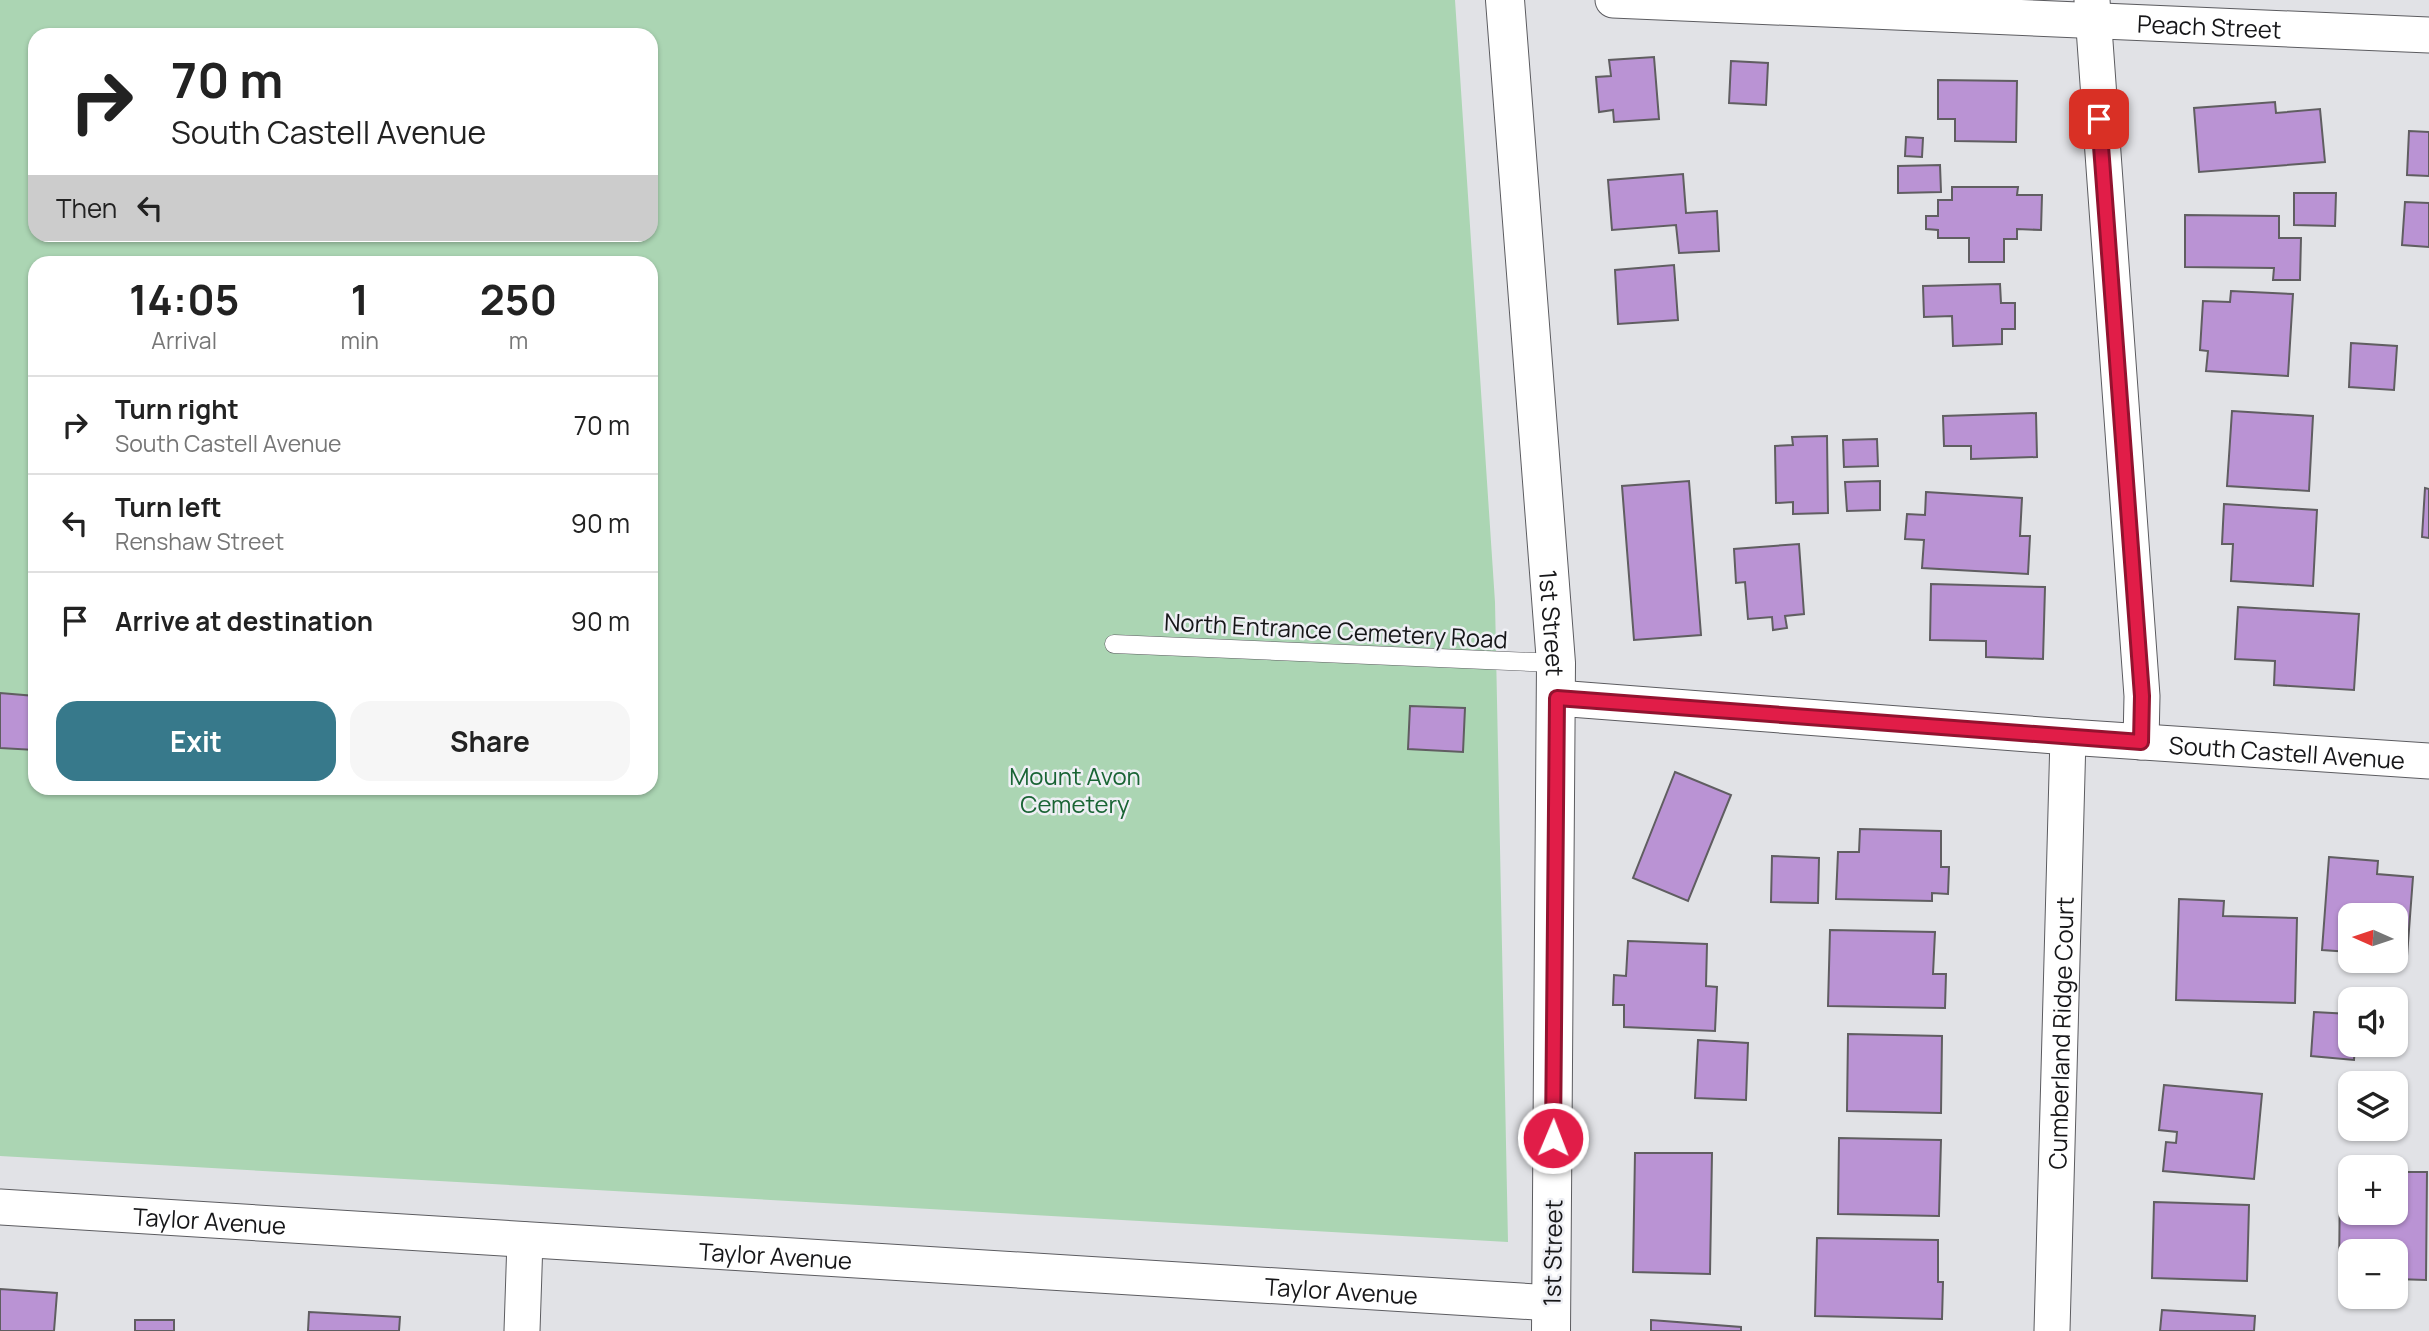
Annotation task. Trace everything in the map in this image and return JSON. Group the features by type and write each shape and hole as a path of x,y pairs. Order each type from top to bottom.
{"street":[{"name":"1st Street","path":"1505,0 1557,681 1552,1317"},
{"name":"Peach Street","path":"1613,0 2093,10 2429,35"},
{"path":"2093,10 2142,696 2141,742"},
{"name":"South Castell Avenue","path":"1557,681 2068,737 2429,761"},
{"name":"Cumberland Ridge Court","path":"2052,1331 2068,737"},
{"name":"Taylor Avenue","path":"0,1208 525,1240 1552,1317"},
{"path":"522,1331 525,1240"}],"lane":[{"name":"North Entrance Cemetery Road","path":"1114,644 1557,681"}],"green space":[{"name":"Mount Avon Cemetery","path":"0,0 1455,0 1495,602 1508,1242 0,1156"}],"building":[{"path":"1654,57 1659,119 1614,122 1613,110 1599,112 1596,77 1611,76 1609,60"},
{"path":"1731,61 1768,63 1766,105 1729,103"},
{"path":"1938,80 2017,81 2016,142 1955,141 1955,119 1938,119"},
{"path":"2275,102 2276,113 2320,109 2325,162 2199,172 2194,108"},
{"path":"2409,131 2429,132 2429,176 2407,175"},
{"path":"1906,137 1923,138 1922,157 1905,156"},
{"path":"1940,165 1941,192 1898,193 1898,166"},
{"path":"1683,174 1686,213 1717,211 1719,251 1679,253 1676,225 1612,230 1608,180"},
{"path":"1952,187 2018,187 2017,195 2042,195 2041,230 2017,229 2017,239 2004,239 2004,262 1969,262 1969,238 1938,238 1938,230 1926,229 1926,216 1938,216 1938,200 1952,200"},
{"path":"2294,193 2336,193 2335,226 2294,225"},
{"path":"2405,202 2429,203 2429,247 2402,245"},
{"path":"2185,215 2279,216 2279,238 2301,238 2300,280 2273,280 2274,268 2185,267"},
{"path":"1674,265 1678,320 1618,324 1615,270"},
{"path":"2000,284 2001,303 2015,303 2015,329 2002,329 2002,344 1953,346 1952,316 1924,317 1923,286"},
{"path":"2231,291 2293,294 2288,376 2206,371 2208,351 2200,350 2203,301 2230,302"},
{"path":"2351,343 2397,346 2394,390 2349,387"},
{"path":"2232,411 2313,416 2309,491 2227,486"},
{"path":"2036,413 2037,457 1971,459 1971,446 1944,446 1943,416"},
{"path":"1827,436 1828,513 1793,514 1793,502 1776,503 1775,446 1793,445 1792,437"},
{"path":"1877,439 1878,466 1844,467 1843,440"},
{"path":"1689,481 1701,635 1634,640 1622,486"},
{"path":"1880,481 1880,510 1847,511 1845,482"},
{"path":"2425,488 2429,489 2429,538 2422,537"},
{"path":"1926,492 2022,498 2020,536 2030,536 2028,574 1922,568 1924,540 1905,539 1907,514 1925,515"},
{"path":"2224,504 2317,510 2313,586 2231,581 2233,544 2222,544"},
{"path":"1799,544 1804,614 1785,616 1787,628 1773,630 1772,617 1748,619 1745,582 1736,583 1734,549"},
{"path":"1931,584 2045,587 2043,659 1986,657 1986,641 1930,640"},
{"path":"2238,607 2359,614 2354,690 2274,685 2275,661 2235,659"},
{"path":"0,693 28,695 28,750 0,748"},
{"path":"1410,706 1465,708 1463,752 1408,749"},
{"path":"1675,772 1731,795 1688,901 1633,878"},
{"path":"1860,829 1941,831 1941,867 1949,867 1948,894 1932,893 1932,901 1836,899 1838,852 1859,852"},
{"path":"1772,856 1819,858 1818,903 1771,902"},
{"path":"2329,857 2378,861 2377,874 2413,877 2408,943 2408,903 2338,903 2338,951 2322,950"},
{"path":"2179,899 2224,901 2223,916 2297,918 2295,1003 2176,1000"},
{"path":"1830,930 1935,932 1933,974 1946,974 1945,1008 1828,1006"},
{"path":"1628,941 1707,944 1706,986 1717,987 1715,1031 1624,1027 1624,1005 1613,1005 1614,975 1626,976"},
{"path":"2314,1012 2338,1013 2338,1057 2354,1057 2354,1060 2311,1056"},
{"path":"1848,1034 1942,1036 1941,1113 1847,1111"},
{"path":"1698,1040 1748,1043 1746,1100 1695,1098"},
{"path":"2164,1085 2262,1094 2254,1179 2163,1171 2166,1142 2176,1143 2177,1132 2159,1130"},
{"path":"1839,1138 1941,1140 1939,1216 1838,1214"},
{"path":"1635,1153 1712,1153 1710,1274 1633,1272"},
{"path":"2408,1172 2427,1172 2426,1280 2408,1279 2408,1239 2339,1239 2339,1225 2408,1225"},
{"path":"2154,1202 2249,1205 2247,1281 2152,1278"},
{"path":"1817,1238 1938,1240 1938,1282 1943,1282 1942,1319 1815,1316"},
{"path":"0,1289 57,1293 54,1331 0,1331"},
{"path":"2162,1310 2255,1316 2254,1331 2160,1331"},
{"path":"309,1312 400,1317 399,1331 308,1331"},
{"path":"135,1320 174,1320 174,1331 135,1331"},
{"path":"1651,1320 1741,1327 1741,1331 1651,1331"}],"route":[{"path":"1553,1138 1557,698 2141,742 2142,696 2099,119"}]}
